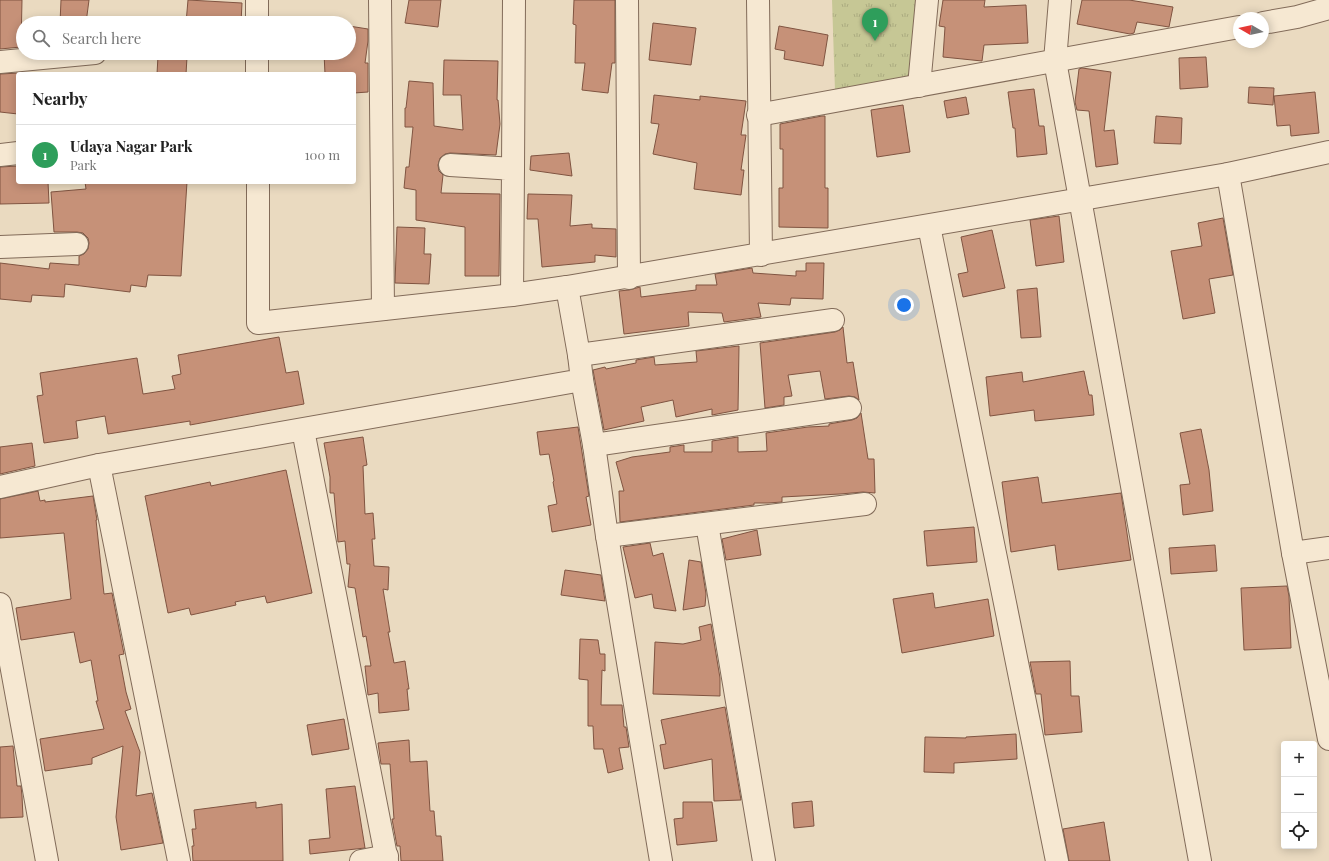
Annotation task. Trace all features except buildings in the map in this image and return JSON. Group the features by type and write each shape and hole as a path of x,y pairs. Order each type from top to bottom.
{"street":[{"path":"257,0 257,16"},
{"path":"380,0 383,309"},
{"path":"512,295 514,0"},
{"path":"627,0 628,278"},
{"path":"758,0 758,115 761,255"},
{"path":"919,86 927,0"},
{"path":"1060,0 1055,61 1200,861"},
{"path":"1269,20 1298,8 1329,8"},
{"path":"758,115 1233,29"},
{"path":"0,62 21,60"},
{"path":"257,60 257,72"},
{"path":"258,184 258,323 512,295 628,278 1228,174 1329,152"},
{"path":"0,155 16,153"},
{"path":"450,165 513,169"},
{"path":"1228,174 1292,553 1329,739"},
{"path":"929,226 1057,861"},
{"path":"0,247 77,244"},
{"path":"567,287 661,861"},
{"path":"579,355 833,320"},
{"path":"0,486 99,465 582,380"},
{"path":"594,445 850,408"},
{"path":"303,430 387,859 361,861"},
{"path":"99,465 179,861"},
{"path":"607,536 865,504"},
{"path":"706,524 764,861"},
{"path":"1292,553 1329,548"},
{"path":"0,604 47,861"}],"green space":[{"path":"832,0 921,0 914,78 835,91"}],"place":[{"name":"Udaya Nagar Park","path":"875,41"}]}
